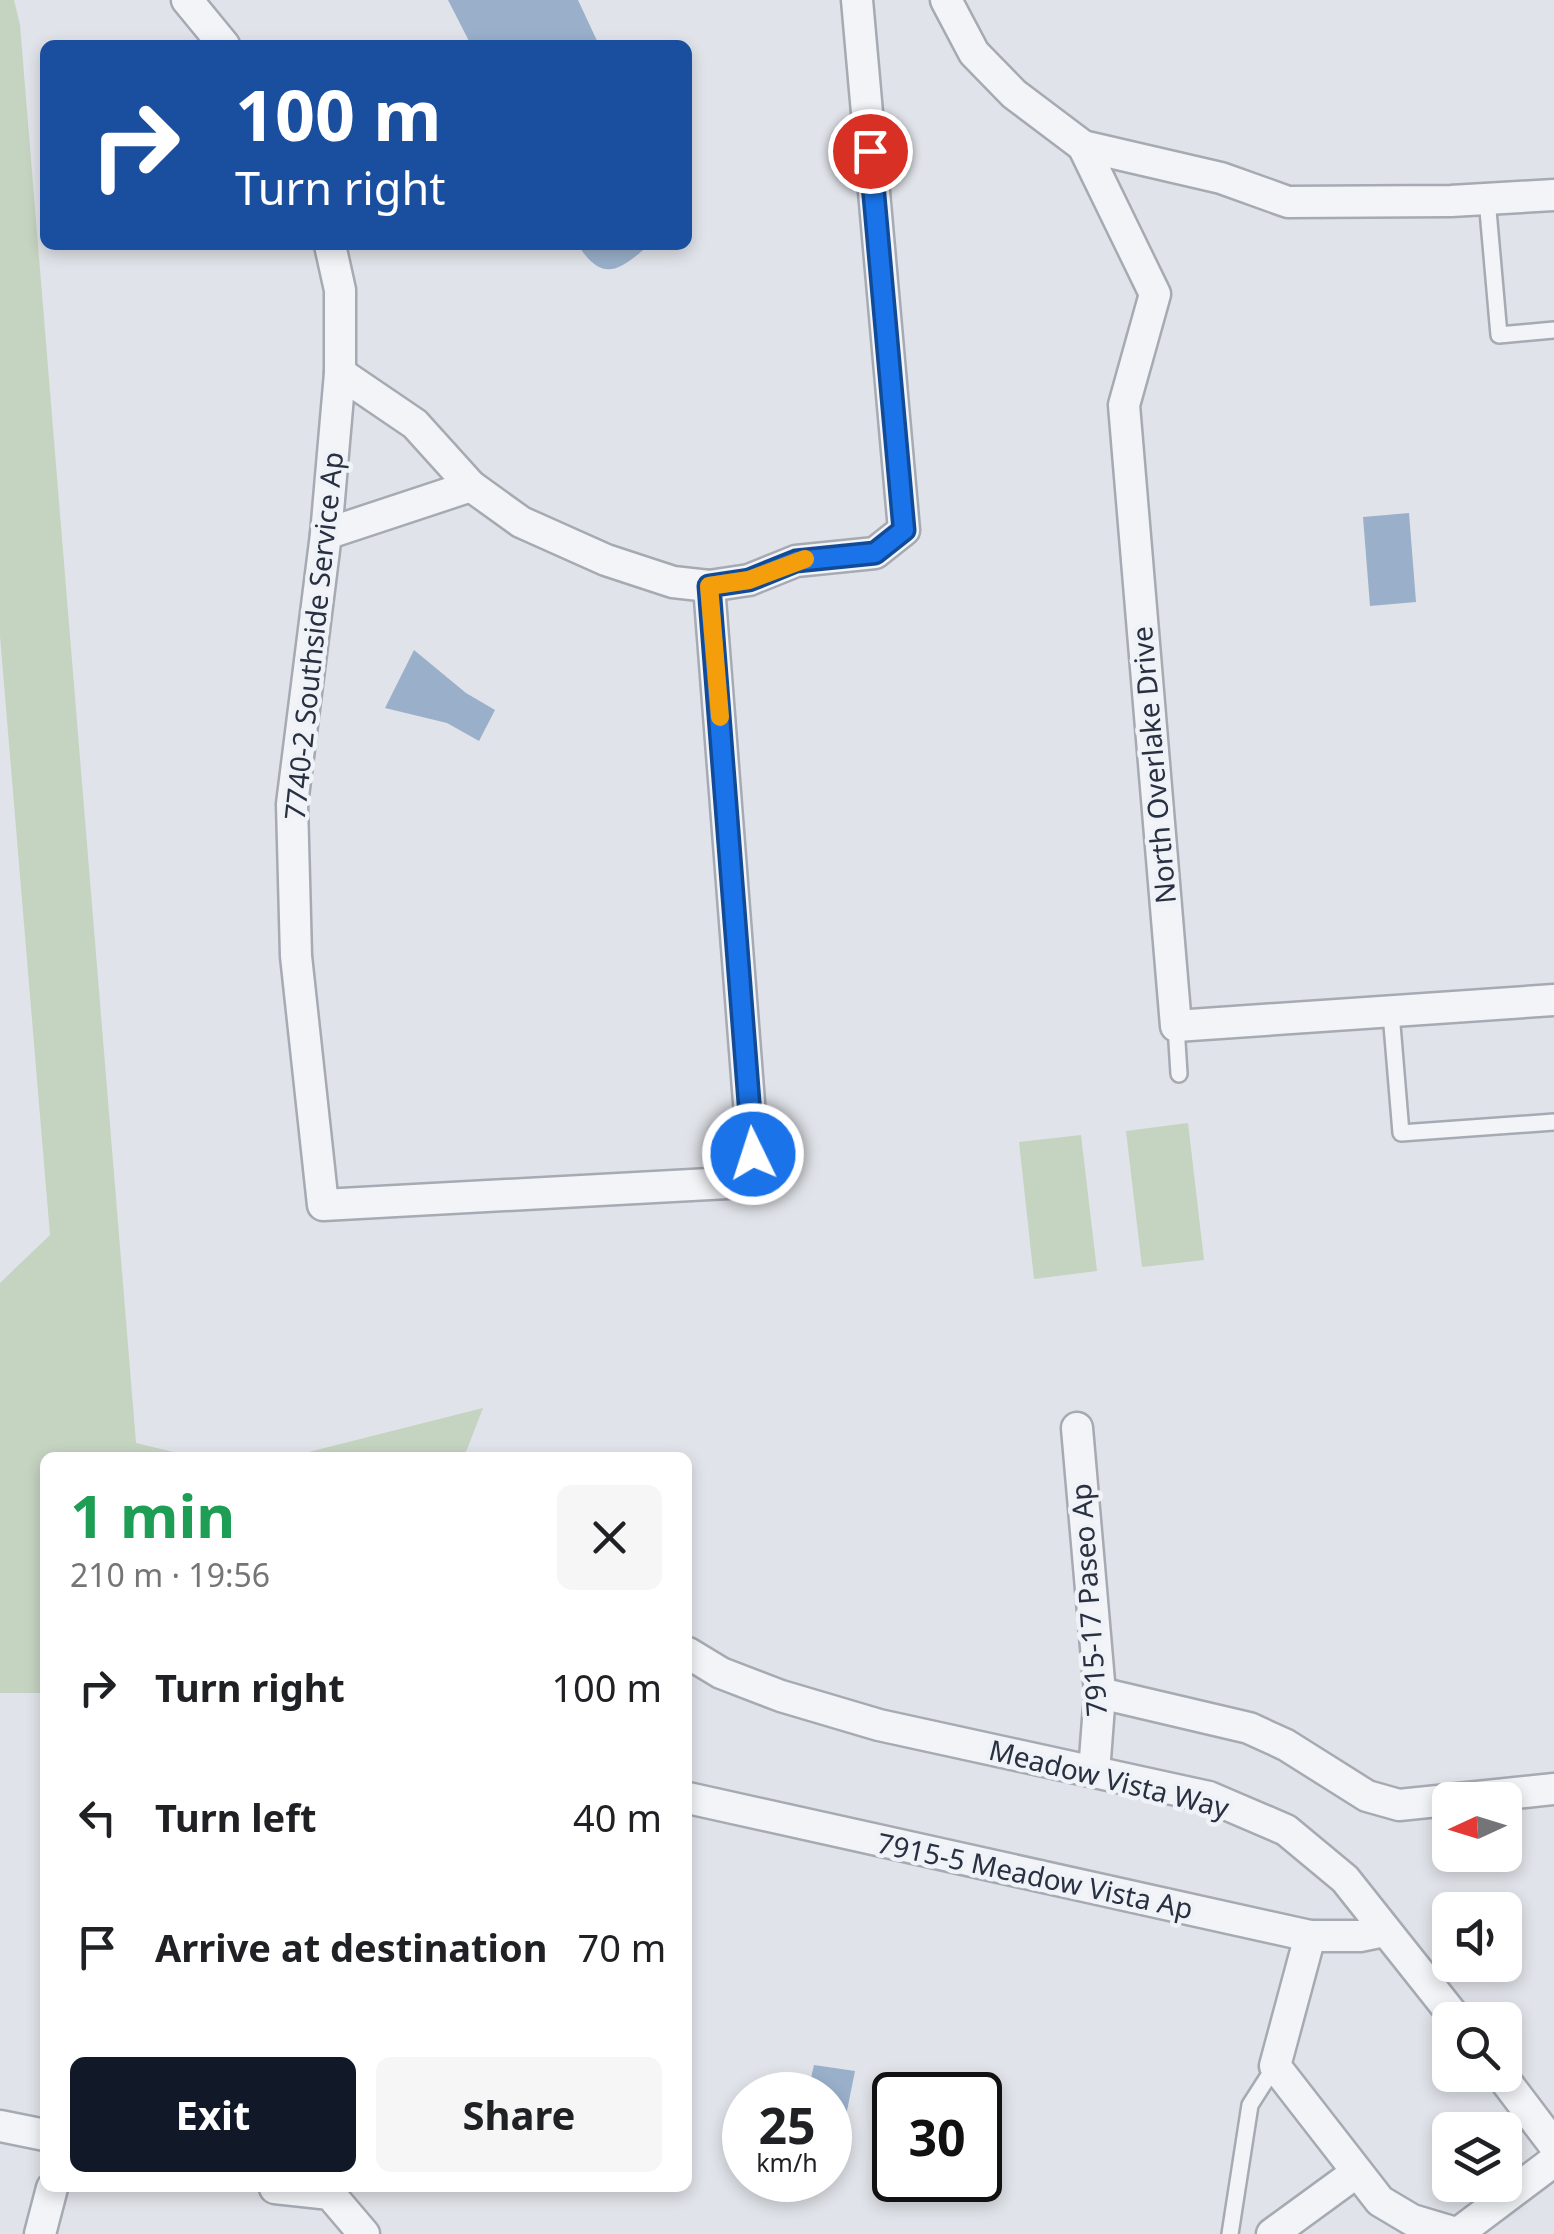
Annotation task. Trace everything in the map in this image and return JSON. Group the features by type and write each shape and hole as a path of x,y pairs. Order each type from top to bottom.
{"street":[{"path":"187,0 220,40"},
{"path":"340,373 415,424 471,486 522,522 555,540 673,582 709,586 749,580 796,561 875,553 904,530 857,0"},
{"path":"946,0 974,53 1014,94 1083,146 1221,178 1288,202 1554,195"},
{"name":"North Overlake Drive","path":"1083,146 1155,294 1124,404 1176,1026"},
{"name":"7740-2 Southside Service Ap","path":"331,250 340,290 340,373 326,534 292,804 296,956 323,1205 728,1183 753,1154 709,586"},
{"path":"326,534 471,486"},
{"path":"1176,1026 1554,1000"},
{"name":"7915-17 Paseo Ap","path":"1078,1428 1100,1693 1094,1772"},
{"name":"Meadow Vista Way","path":"692,1656 721,1674 879,1725 1209,1797 1286,1830 1345,1879 1442,2002"},
{"path":"1100,1693 1249,1728 1367,1796 1399,1805 1554,1789"},
{"name":"7915-5 Meadow Vista Ap","path":"692,1799 1310,1936 1335,1938 1384,1931"},
{"path":"1310,1936 1275,2066 1380,2201 1412,2220 1458,2234 1554,2161"},
{"path":"1514,2092 1554,2145"},
{"path":"0,2126 40,2134"},
{"path":"1272,2234 1357,2172"},
{"path":"40,2234 51,2192"},
{"path":"332,2192 364,2234"}],"lane":[{"path":"1487,199 1500,335 1554,330"},
{"path":"1392,1014 1401,1133 1554,1122"},
{"path":"1176,1026 1179,1074"},
{"path":"1230,2234 1250,2105 1275,2066"}],"green space":[{"path":"0,0 14,0 20,25 136,1443 173,1452 40,1452 40,1693 0,1693 0,1283 50,1235 0,636"},
{"path":"1188,1123 1204,1260 1142,1267 1126,1131"},
{"path":"1081,1135 1097,1271 1034,1279 1019,1142"},
{"path":"483,1408 466,1452 309,1452"}],"water":[{"path":"448,0 578,0 597,40 468,40"},
{"path":"582,250 643,250 612,269 604,269"},
{"path":"1409,513 1416,602 1370,606 1363,517"},
{"path":"414,650 466,693 495,710 479,741 447,723 385,708"},
{"path":"814,2065 855,2071 852,2086 852,2072 812,2072"}],"slow traffic":[{"path":"720,717 709,586 749,580 805,559"}],"route":[{"path":"753,1154 709,586 749,580 796,561 875,553 904,530 870,151"}]}
